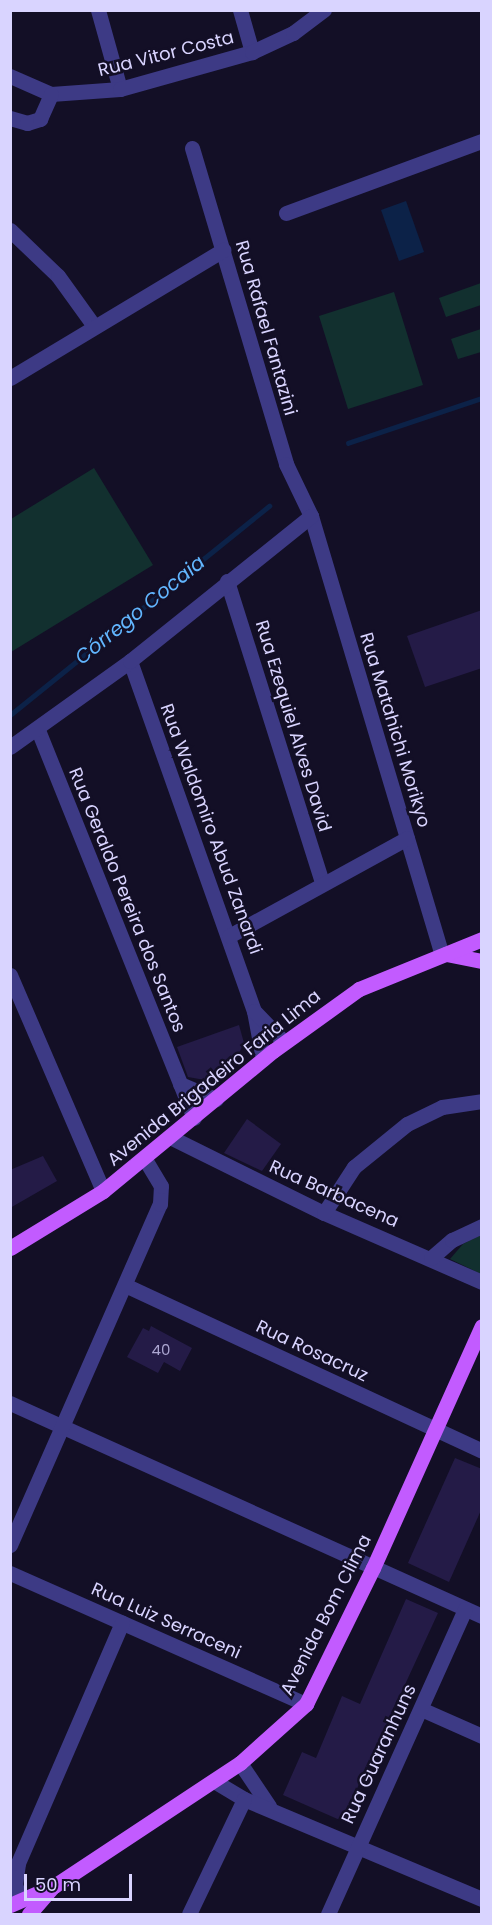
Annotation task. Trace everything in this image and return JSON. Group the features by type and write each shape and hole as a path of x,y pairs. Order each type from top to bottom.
{"main road":[{"name":"Avenida Brigadeiro Faria Lima","path":"10,1248 103,1191 172,1138 284,1042 359,989 482,939"},
{"path":"444,955 482,961"},
{"name":"Avenida Bom Clima","path":"16,1901 54,1886 214,1781 240,1763 306,1704 373,1568 482,1326"},
{"name":"Avenida Bom Clima","path":"29,1914 54,1886"}],"street":[{"path":"98,10 120,88"},
{"path":"240,10 252,52"},
{"name":"Rua Vitor Costa","path":"10,76 51,94 120,88 252,52 293,33 324,10"},
{"path":"10,118 27,123 40,119 51,94"},
{"path":"286,213 482,141"},
{"name":"Rua Rafael Fantazini","path":"192,148 286,464 308,509"},
{"path":"10,230 39,255 94,326"},
{"path":"10,378 223,250"},
{"path":"10,747 38,730 130,661 227,581 308,509"},
{"name":"Rua Matahichi Morikyo","path":"308,509 444,955"},
{"name":"Rua Ezequiel Alves David","path":"227,581 322,883"},
{"name":"Rua Waldomiro Abud Zanardi","path":"130,661 229,936 254,1011 263,1059"},
{"name":"Rua Geraldo Pereira dos Santos","path":"38,730 194,1118"},
{"path":"229,936 407,838"},
{"path":"12,984 103,1191"},
{"name":"Rua Waldomiro Abud Zanardi","path":"254,1011 284,1042"},
{"path":"180,1084 216,1099"},
{"path":"324,1213 354,1167 406,1124 442,1107 482,1101"},
{"name":"Rua Barbacena","path":"172,1138 324,1213 431,1257 482,1282"},
{"path":"10,1545 127,1286 162,1195 145,1159"},
{"path":"431,1257 452,1240 482,1226"},
{"name":"Rua Rosacruz","path":"127,1286 482,1451"},
{"path":"10,1403 482,1616"},
{"name":"Rua Luiz Serraceni","path":"10,1574 306,1704"},
{"name":"Rua Guaranhuns","path":"328,1914 465,1609"},
{"path":"16,1901 15,1885 18,1863 122,1623"},
{"path":"421,1709 482,1736"},
{"path":"240,1763 269,1806"},
{"path":"214,1781 244,1799 269,1806 482,1899"},
{"path":"189,1914 244,1799"}],"green space":[{"path":"481,283 481,305 446,317 439,298"},
{"path":"394,292 423,385 348,409 319,316"},
{"path":"481,329 481,352 458,359 451,339"},
{"path":"94,468 153,565 11,652 11,519"},
{"path":"481,1235 481,1274 450,1259 463,1244"}],"water":[{"path":"406,201 424,252 399,261 381,210"}],"building":[{"path":"482,610 482,668 425,687 407,636"},
{"path":"239,1025 244,1043 235,1061 205,1080 188,1077 177,1047"},
{"path":"247,1119 281,1144 262,1171 224,1153"},
{"path":"43,1156 57,1181 10,1208 10,1170"},
{"path":"151,1326 192,1348 180,1371 164,1362 158,1373 127,1357 143,1328 149,1331"},
{"path":"455,1458 482,1469 482,1508 449,1582 408,1563"},
{"path":"406,1599 438,1613 342,1821 283,1795 302,1752 316,1758 342,1696 360,1704"}],"waterway":[{"name":"Córrego Cocaia","path":"348,443 482,398"},
{"name":"Córrego Cocaia","path":"10,715 269,506"}]}
